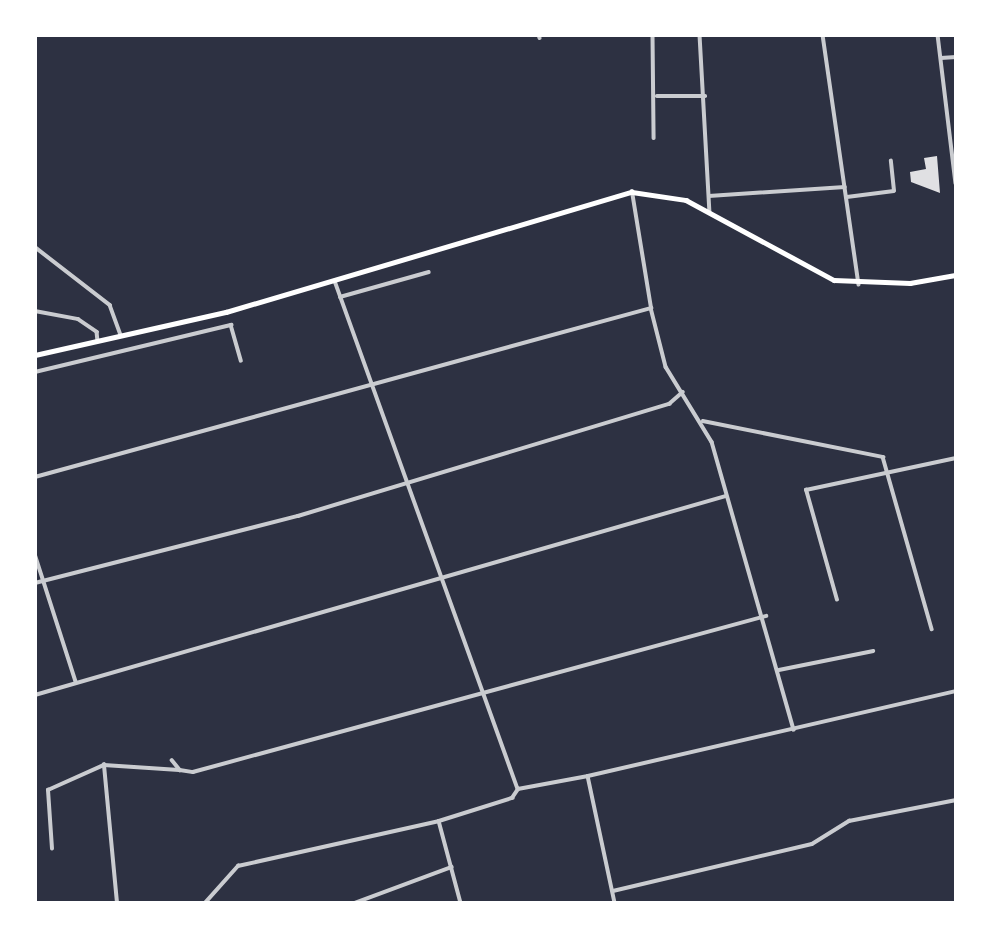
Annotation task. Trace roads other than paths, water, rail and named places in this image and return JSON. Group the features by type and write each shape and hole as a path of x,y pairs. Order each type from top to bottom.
{"main road":[{"path":"35,355 122,336 335,281 632,192 686,200 810,271 859,284 956,275"}],"street":[{"path":"653,35 657,96 654,138"},
{"path":"700,35 710,212"},
{"path":"823,35 859,284"},
{"path":"938,35 956,183"},
{"path":"940,58 956,57"},
{"path":"657,96 705,96"},
{"path":"847,197 894,191 891,161"},
{"path":"709,196 845,187"},
{"path":"632,192 658,349 703,421 764,617 794,730"},
{"path":"35,247 110,305 122,336"},
{"path":"340,297 429,272"},
{"path":"335,281 518,789"},
{"path":"35,477 651,308"},
{"path":"35,312 78,319 97,332 98,341"},
{"path":"35,372 231,325 241,361"},
{"path":"35,583 406,481 669,404 683,392"},
{"path":"703,421 883,457 932,629"},
{"path":"837,600 806,489 956,457"},
{"path":"35,695 726,496"},
{"path":"35,554 76,682"},
{"path":"52,849 48,790 104,765 193,772 764,617"},
{"path":"779,670 873,651"},
{"path":"205,903 239,866 439,821 512,798 518,789 794,730 956,691"},
{"path":"172,760 180,770"},
{"path":"104,765 117,903"},
{"path":"588,776 615,903"},
{"path":"613,891 812,844 849,821 956,800"},
{"path":"439,821 461,903"},
{"path":"355,903 452,867"}]}
